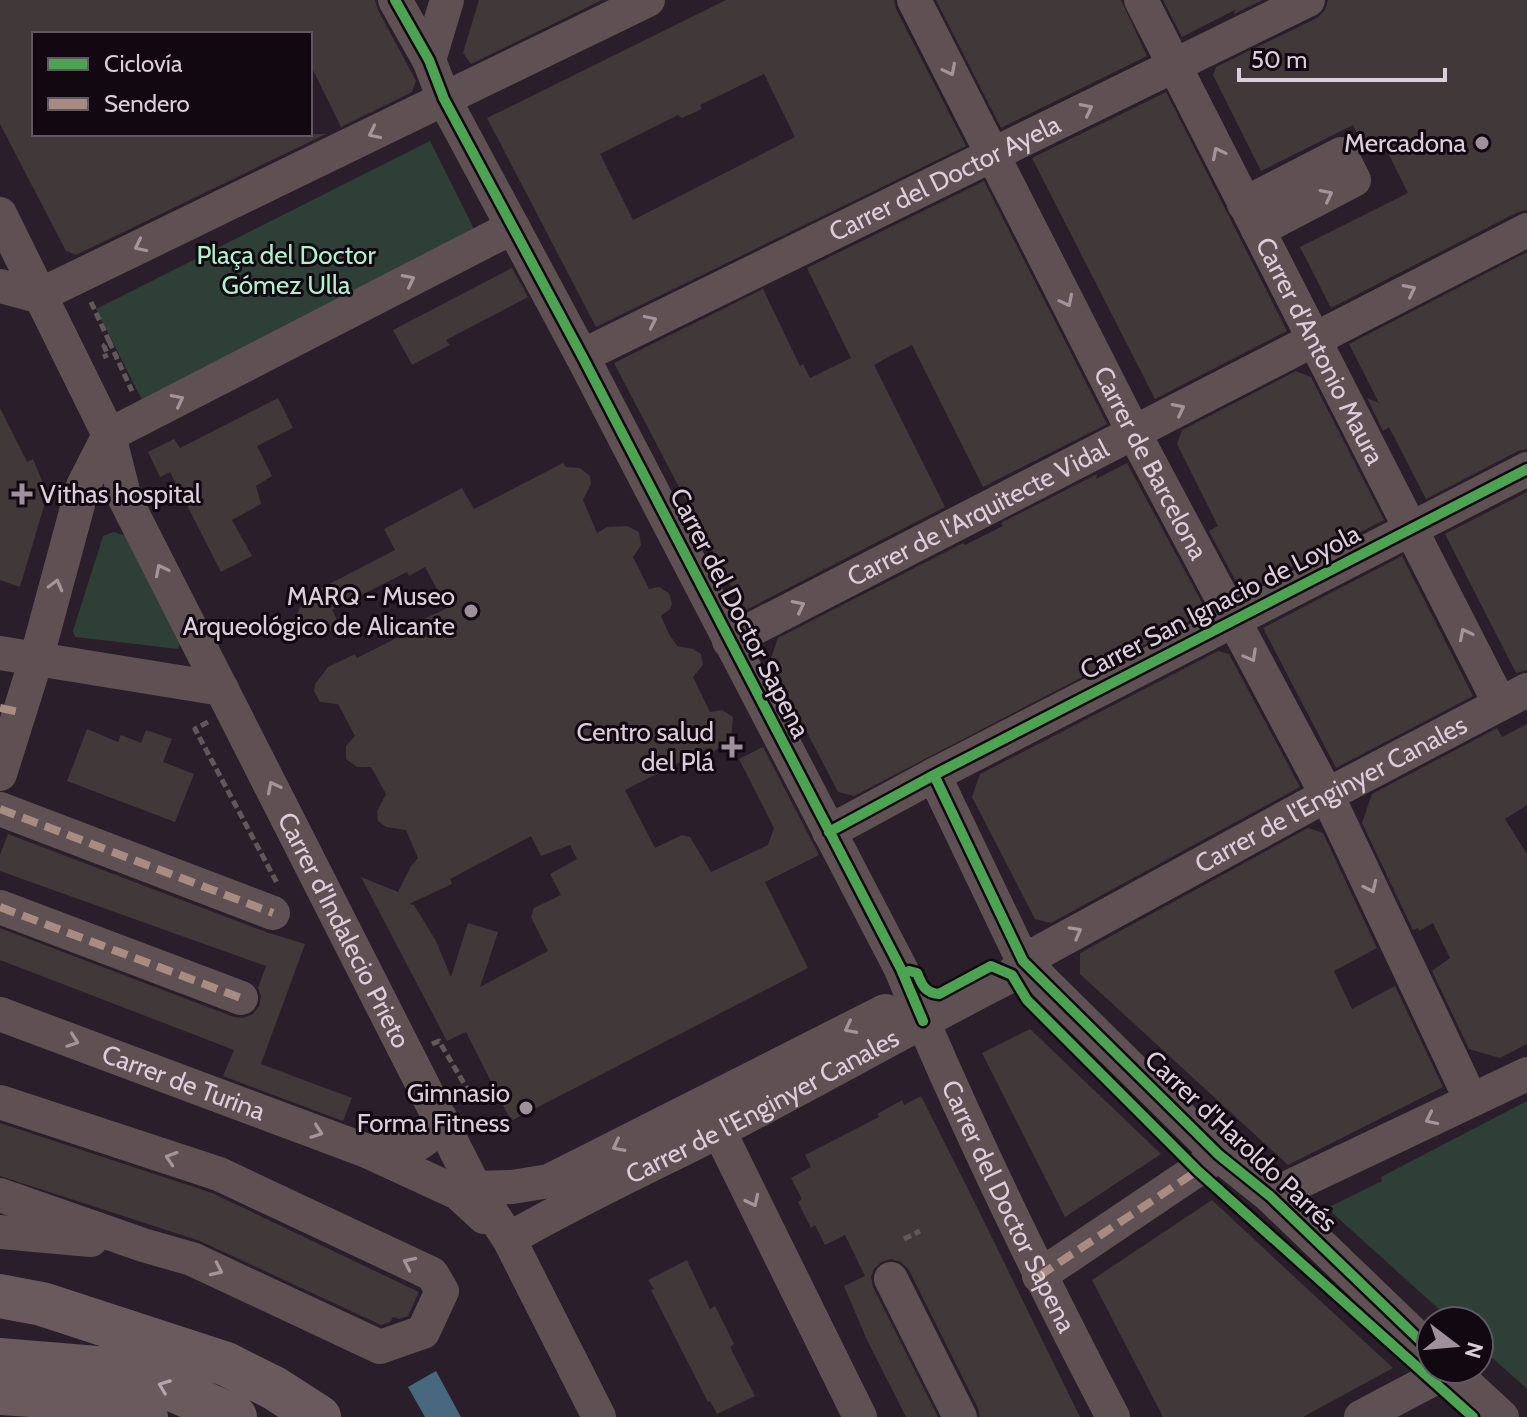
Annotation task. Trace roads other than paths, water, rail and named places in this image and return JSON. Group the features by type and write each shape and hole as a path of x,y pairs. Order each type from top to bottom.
{"main road":[{"path":"0,1296 42,1304 122,1328 226,1364 274,1388 319,1417"},
{"path":"0,1318 122,1328"},
{"path":"0,1360 109,1369 160,1384 235,1417"},
{"path":"0,1393 78,1398 146,1417"}],"street":[{"path":"0,774 10,710 36,660 83,486 109,435 513,227 444,99 429,60 395,0"},
{"path":"429,60 447,0"},
{"path":"0,286 38,296 648,0"},
{"name":"Carrer de Barcelona","path":"914,0 1134,433 1327,795 1471,1100"},
{"name":"Carrer d'Antonio Maura","path":"1141,0 1411,528 1513,697"},
{"name":"Carrer del Doctor Ayela","path":"582,356 1308,0"},
{"path":"0,214 109,435"},
{"name":"Carrer del Doctor Sapena","path":"513,227 901,969 940,1065 1039,1276 1113,1417"},
{"name":"Carrer de l'Arquitecte Vidal","path":"729,641 1527,230"},
{"name":"Carrer d'Indalecio Prieto","path":"109,435 125,499 475,1188 509,1239 599,1417"},
{"name":"Carrer San Ignacio de Loyola","path":"829,832 1527,469"},
{"path":"0,653 227,698"},
{"name":"Carrer de l'Enginyer Canales","path":"509,1239 561,1209 719,1131 897,1037 1327,795 1513,697"},
{"name":"Carrer d'Haroldo Parrés","path":"934,775 1018,968 1219,1155 1270,1196 1415,1335"},
{"path":"0,809 276,900"},
{"path":"0,907 241,998"},
{"name":"Carrer de l'Enginyer Canales","path":"475,1188 512,1187 549,1181 885,1011 923,1021"},
{"name":"Carrer de Turina","path":"0,1014 367,1151 458,1193 509,1239"},
{"path":"1270,1196 1527,1074"},
{"path":"0,1102 219,1174 432,1274 442,1291 423,1332 380,1347 192,1259 0,1195"},
{"name":"Carrer de Turina","path":"367,1151 415,1147 431,1135 441,1119"},
{"path":"719,1131 860,1417"},
{"path":"1039,1276 1219,1155"},
{"name":"Carrer de l'Enginyer Canales","path":"509,1239 521,1210 549,1181"},
{"path":"0,1232 143,1245"},
{"path":"891,1279 960,1417"},
{"path":"1361,1417 1422,1385"},
{"name":"Carrer d'Haroldo Parrés","path":"1468,1385 1502,1417"}],"water":[{"path":"436,1371 461,1417 425,1417 408,1387"}],"place":[{"name":"Mercadona","path":"1482,143"},
{"name":"Vithas hospital","path":"22,494"},
{"name":"MARQ - Museo Arqueológico de Alicante","path":"471,611"},
{"name":"Centro salud del Plá","path":"732,747"},
{"name":"Gimnasio Forma Fitness","path":"526,1108"}],"park label":[{"name":"Plaça del Doctor Gómez Ulla","path":"286,270"}]}
